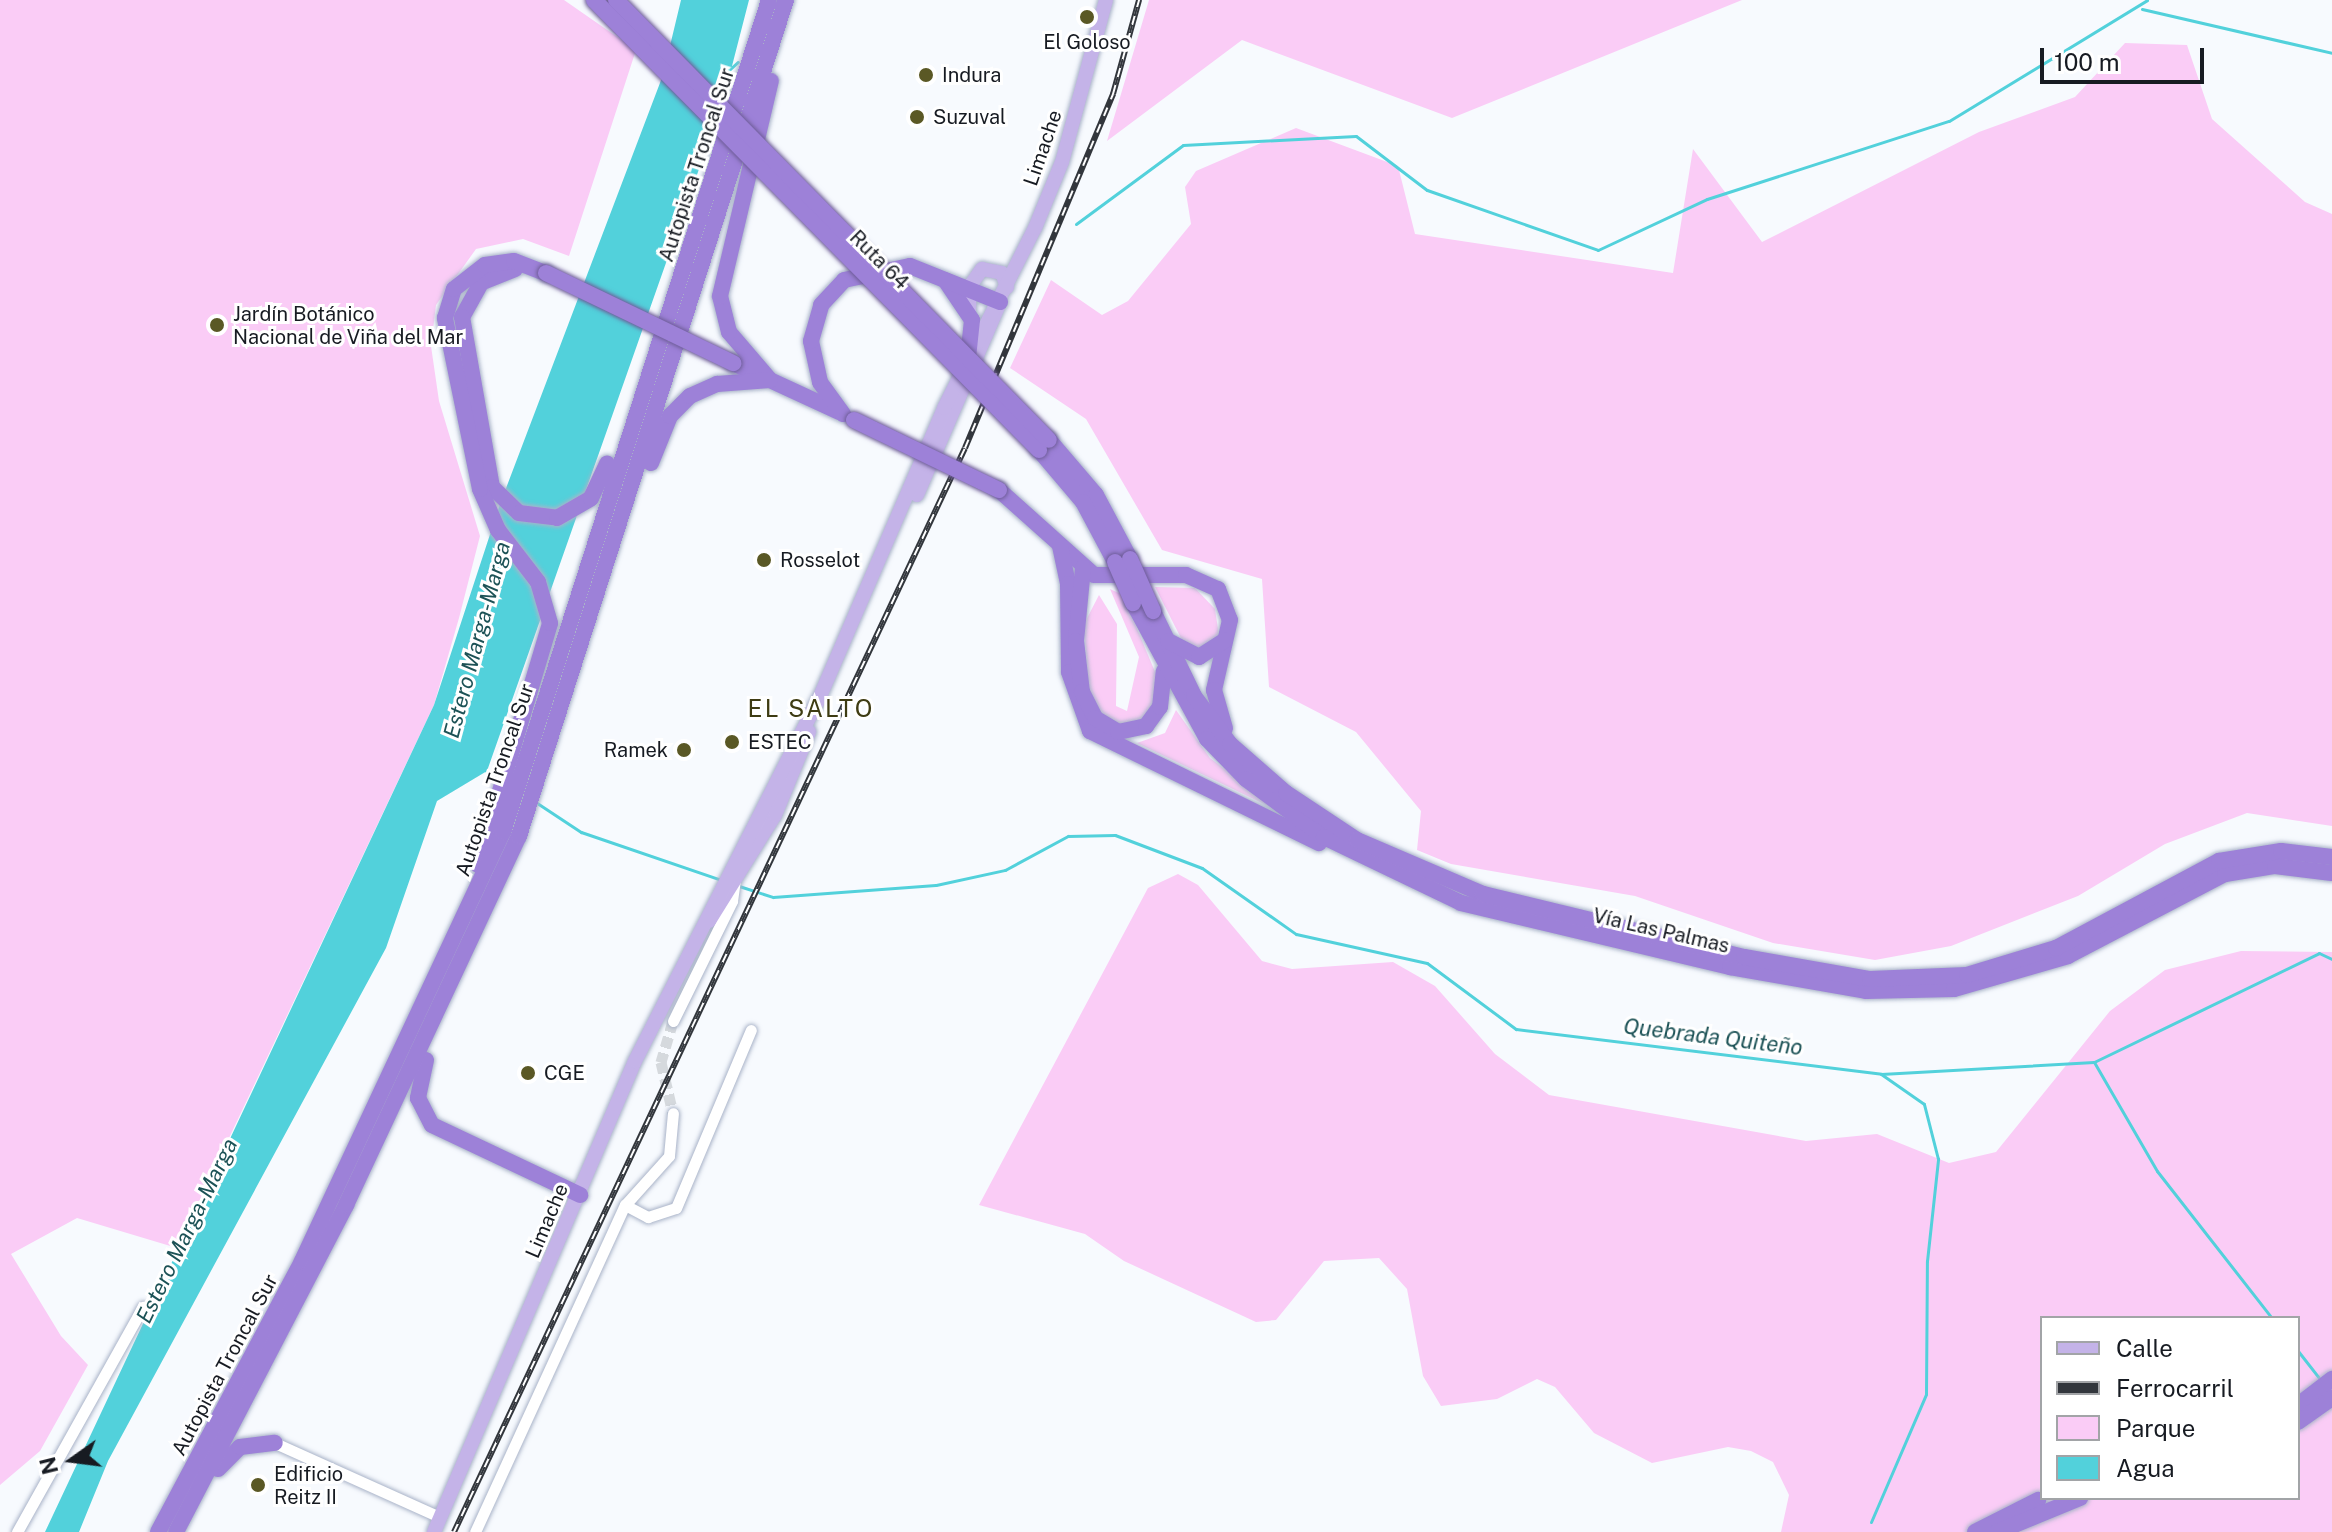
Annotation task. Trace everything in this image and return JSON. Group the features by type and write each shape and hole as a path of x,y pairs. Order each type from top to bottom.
{"highway":[{"name":"Ruta 64","path":"594,0 1044,445"},
{"name":"Ruta 64","path":"616,0 1044,445 1122,561"},
{"name":"Autopista Troncal Sur","path":"513,779 708,200 769,0"},
{"name":"Autopista Troncal Sur","path":"158,1532 302,1261 505,831 535,793 784,6"},
{"path":"770,380 729,332 720,296 749,191 784,6"},
{"path":"539,270 489,277 462,317 485,460 503,502 537,518 575,511 604,472 708,200"},
{"path":"505,831 513,779 548,644 543,592 498,530 480,489 446,308 476,269 504,261 539,270 999,490 1083,568 1100,577 1201,578 1222,595 1230,627 1214,698 1246,759"},
{"path":"849,417 820,382 812,351 826,298 844,280 874,268 910,266 1003,294"},
{"path":"937,275 969,311 968,359"},
{"path":"535,793 670,416 707,387 770,380"},
{"path":"1060,546 1068,584 1069,672 1090,731 1364,861"},
{"name":"Vía Las Palmas","path":"1122,561 1133,603 1164,669 1232,767 1364,861 1508,917 1814,984 1890,992 1954,989 2030,972 2225,874 2275,866 2332,873"},
{"name":"Vía Las Palmas","path":"1122,561 1153,611 1205,712 1246,759 1339,829 1456,885 1744,957 1870,979 1957,976 2032,957 2219,861 2281,851 2332,857"},
{"path":"1083,568 1083,595 1076,628 1082,692 1100,724 1125,733 1146,726 1160,707 1164,669"},
{"path":"1083,595 1100,577"},
{"path":"1163,634 1199,657 1217,651 1230,627"},
{"name":"Autopista Troncal Sur","path":"176,1532 432,1030 505,831"},
{"path":"432,1030 418,1090 432,1125 580,1195"},
{"path":"2300,1403 2332,1379"},
{"path":"2300,1421 2332,1398"},
{"path":"190,1505 234,1451 275,1443"},
{"path":"1975,1532 2040,1500"},
{"path":"1997,1532 2075,1500"}],"main road":[{"name":"Limache","path":"434,1532 635,1061 703,929 728,896 738,862 798,762 818,701 1062,162 1106,0"},
{"path":"969,311 970,286 978,272 993,268 1003,294"},
{"name":"Limache","path":"889,544 968,359 1003,294"}],"street":[{"name":"Limache","path":"673,1021 728,896"},
{"path":"625,1205 648,1217 676,1208 751,1030"},
{"path":"475,1532 625,1205 669,1156 673,1113"},
{"path":"17,1532 143,1307"},
{"path":"275,1443 440,1517"}],"green space":[{"path":"0,0 564,0 636,50 569,256 523,239 476,249 436,305 431,346 439,401 480,536 459,618 434,705 177,1248 77,1218 11,1254 61,1336 88,1365 40,1451 0,1485"},
{"path":"1149,0 1742,0 1452,118 1242,40 1107,141"},
{"path":"2125,43 2187,45 2212,119 2305,202 2332,214 2332,826 2247,813 2165,844 2078,896 1951,946 1875,960 1773,943 1635,896 1451,864 1417,850 1421,811 1356,732 1269,687 1262,579 1162,550 1086,419 1010,368 1051,280 1102,315 1128,301 1191,224 1185,187 1196,171 1296,128 1398,166 1415,234 1673,273 1693,149 1762,242 1979,132 2075,97"},
{"path":"1155,587 1195,588 1215,609 1219,636 1200,650 1185,646"},
{"path":"1110,589 1123,595 1158,679 1157,698 1142,719 1119,728 1098,713 1089,691 1084,624 1099,595 1117,624 1116,706 1127,711 1139,657"},
{"path":"1176,710 1210,758 1279,811 1137,743 1165,733"},
{"path":"1178,874 1198,885 1262,961 1292,969 1393,962 1435,986 1495,1054 1549,1095 1806,1141 1877,1134 1949,1163 1996,1152 2110,1011 2165,970 2241,951 2332,952 2332,1532 1781,1532 1789,1495 1773,1462 1751,1451 1728,1447 1652,1463 1594,1433 1555,1387 1537,1379 1497,1399 1441,1406 1423,1376 1407,1289 1379,1258 1324,1261 1276,1320 1256,1322 1124,1261 1085,1234 979,1205 1148,888"}],"water":[{"name":"Estero Marga-Marga","path":"681,0 749,0 723,101 487,771 437,801 386,948 108,1461 79,1532 45,1532 434,705 500,504 663,75"}],"waterway":[{"path":"1076,224 1183,145 1356,136 1427,190 1598,250 1707,199 1949,121 2147,0"},
{"path":"2142,9 2332,53"},
{"path":"729,70 738,62"},
{"path":"483,769 497,777"},
{"path":"537,803 581,832 721,880"},
{"name":"Quebrada Quiteño","path":"739,886 773,897 936,885 1005,870 1068,836 1115,835 1202,868 1296,934 1427,963 1516,1029 1881,1074 2094,1062 2319,953 2332,959"},
{"path":"2094,1062 2157,1171 2270,1316"},
{"path":"1871,1522 1926,1394 1927,1261 1938,1159 1924,1104 1881,1074"},
{"path":"2300,1354 2320,1379"}],"tunnel":[{"path":"673,1021 661,1062 673,1113"}],"railway":[{"path":"454,1532 965,448 1113,94 1139,0"}],"place":[{"name":"El Goloso","path":"1087,17"},
{"name":"Indura","path":"926,75"},
{"name":"Suzuval","path":"917,117"},
{"name":"Jardín Botánico Nacional de Viña del Mar","path":"217,325"},
{"name":"Rosselot","path":"764,560"},
{"name":"ESTEC","path":"732,742"},
{"name":"Ramek","path":"684,750"},
{"name":"CGE","path":"528,1073"},
{"name":"Edificio Reitz II","path":"258,1485"}],"district":[{"name":"EL SALTO","path":"811,709"}]}
